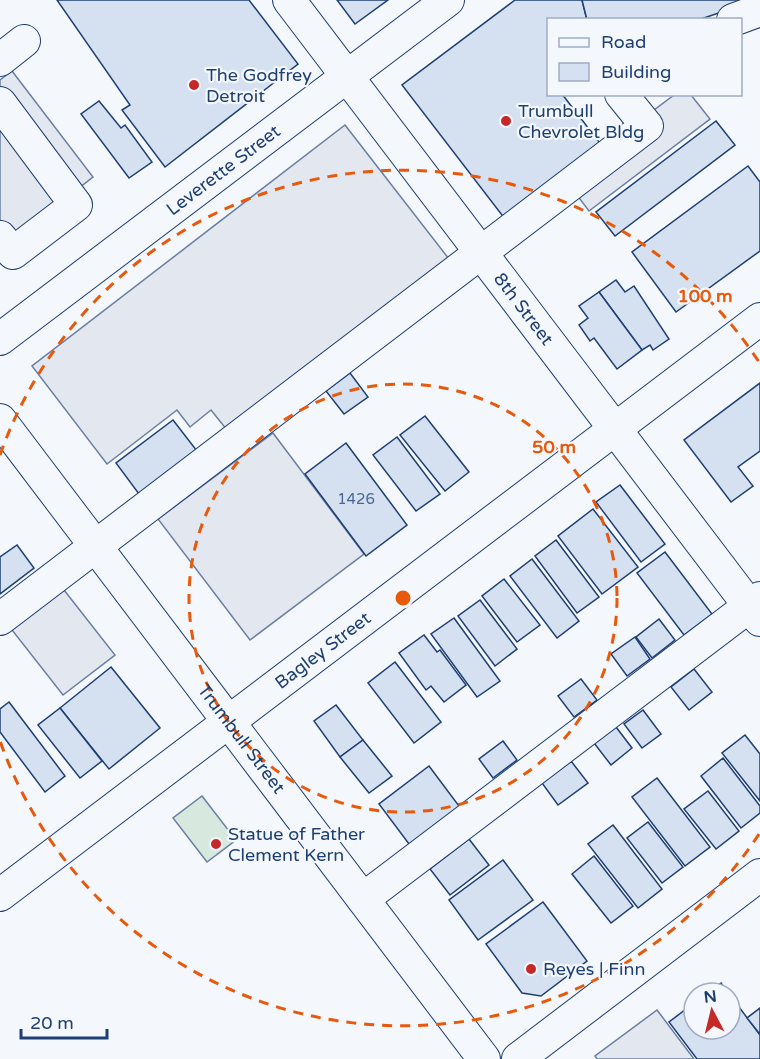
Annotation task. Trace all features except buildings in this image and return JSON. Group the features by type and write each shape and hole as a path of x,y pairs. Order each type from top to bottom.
{"street":[{"name":"8th Street","path":"289,0 615,429 757,608"},
{"name":"Leverette Street","path":"0,339 448,0"},
{"path":"738,18 760,10"},
{"path":"0,619 647,126 623,96"},
{"path":"0,103 76,205 13,253 0,237"},
{"name":"Bagley Street","path":"0,895 760,319"},
{"name":"Trumbull Street","path":"0,420 484,1059"},
{"path":"363,899 757,608"},
{"path":"518,1059 760,875"}],"shaded area":[{"path":"12,71 93,177 0,249 0,80"},
{"path":"673,96 692,96 710,119 589,211 564,178"},
{"path":"345,125 449,259 227,430 211,410 190,427 177,410 107,464 32,366"},
{"path":"273,433 364,554 250,640 158,519"},
{"path":"64,590 115,655 63,695 12,630"},
{"path":"202,796 236,840 207,862 173,818"},
{"path":"657,1010 694,1059 597,1059 595,1056"}],"place":[{"name":"The Godfrey Detroit","path":"194,85"},
{"name":"Trumbull Chevrolet Bldg","path":"506,121"},
{"name":"Statue of Father Clement Kern","path":"216,844"},
{"name":"Reyes | Finn","path":"531,969"}]}
